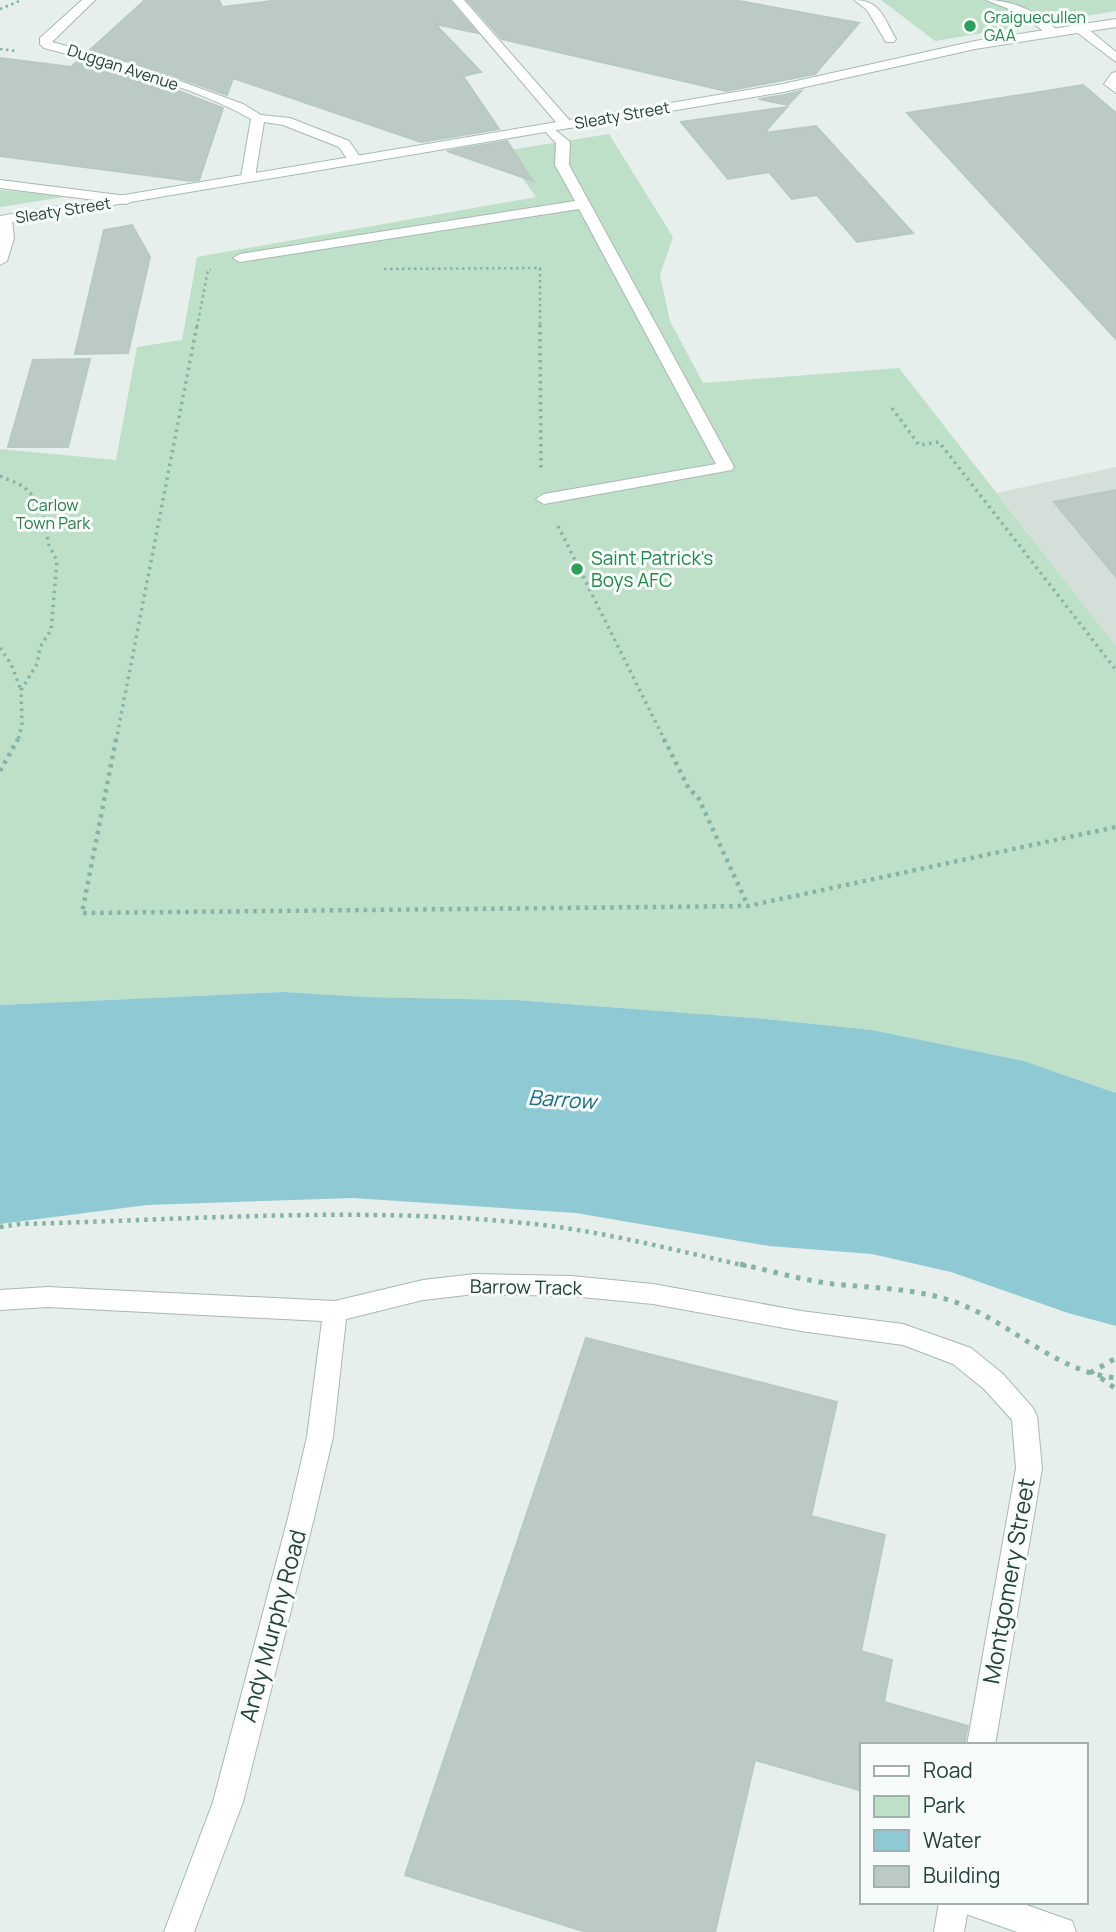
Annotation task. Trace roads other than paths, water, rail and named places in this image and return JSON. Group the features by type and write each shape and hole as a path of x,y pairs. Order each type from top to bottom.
{"street":[{"name":"Duggan Avenue","path":"89,0 44,41 48,45 132,68 239,107 258,118 285,121 344,144 355,159"},
{"path":"458,0 566,125"},
{"path":"860,0 872,8 890,39"},
{"path":"992,0 1018,9 1052,31"},
{"name":"Sleaty Street","path":"3,220 783,88 1052,31 1116,23"},
{"path":"1079,27 1116,58"},
{"path":"1116,76 1110,84 1116,89"},
{"path":"248,177 258,118"},
{"path":"544,499 726,467 562,165 563,142 548,128"},
{"name":"Sleaty Street","path":"0,184 127,200"},
{"path":"240,258 583,204"},
{"path":"0,261 7,238 3,220"},
{"name":"Barrow Track","path":"0,1300 48,1297 335,1311 423,1290 475,1284 571,1286 653,1294 801,1321 903,1335 962,1356 993,1381 1024,1416"},
{"name":"Andy Murphy Road","path":"179,1932 228,1802 301,1518 320,1437 335,1311"},
{"name":"Montgomery Street","path":"981,1743 1029,1468 1024,1416"},
{"path":"949,1932 954,1904"},
{"path":"980,1904 1061,1932"}],"water":[{"name":"Barrow","path":"284,992 367,997 516,1000 872,1030 1024,1061 1116,1093 1116,1326 1068,1313 951,1272 872,1254 769,1246 576,1213 353,1198 147,1205 0,1224 0,1005"}],"place":[{"name":"Graiguecullen GAA","path":"970,26"},
{"name":"Saint Patrick's Boys AFC","path":"577,569"}],"park label":[{"name":"Carlow Town Park","path":"53,514"}]}
